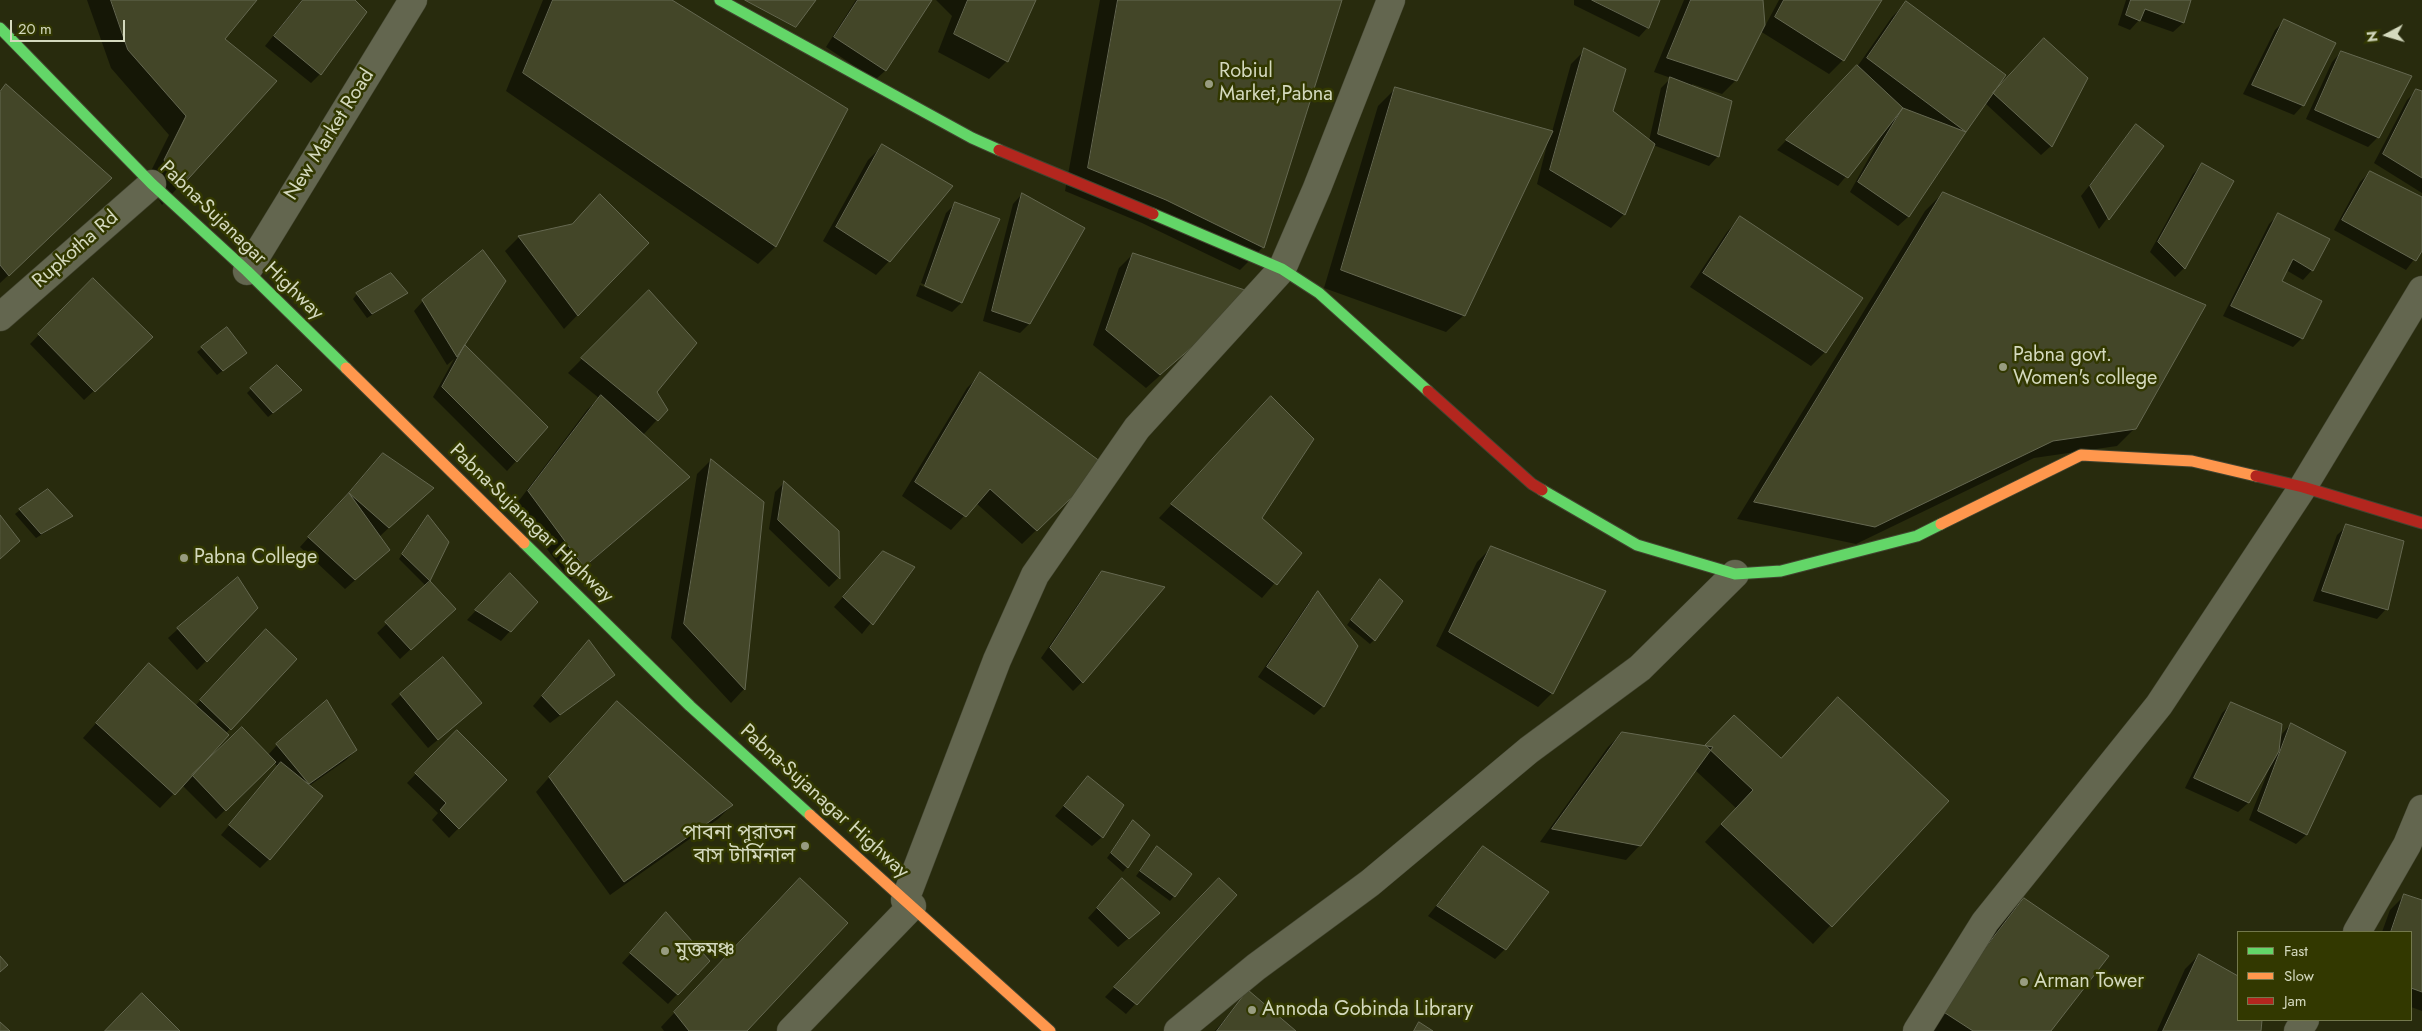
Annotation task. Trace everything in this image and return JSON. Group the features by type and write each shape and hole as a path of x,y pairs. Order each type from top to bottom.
{"main road":[{"path":"720,0 972,138 1282,269 1319,293 1532,484 1637,545 1735,574 1781,571 1917,536 2081,454 2192,460 2303,487 2422,523"},
{"name":"Pabna-Sujanagar Highway","path":"0,28 152,184 247,271 690,706 1050,1031"}],"street":[{"name":"New Market Road","path":"247,271 413,0"},
{"path":"791,1031 908,903 997,660 1036,575 1137,428 1282,269 1317,188 1391,0"},
{"name":"Rupkotha Rd","path":"0,317 152,184"},
{"path":"1917,1031 1985,922 2159,705 2303,487 2422,290"},
{"path":"1178,1031 1256,967 1370,884 1529,750 1640,668 1735,574"},
{"path":"2358,931 2407,845 2422,809"}],"building":[{"path":"111,0 257,0 225,39 277,81 180,188 164,160 186,116 128,50"},
{"path":"303,0 355,0 367,12 321,75 274,36"},
{"path":"553,0 672,0 848,109 776,247 523,73"},
{"path":"745,0 816,0 796,27"},
{"path":"858,0 932,0 886,71 834,37"},
{"path":"968,0 1036,0 1008,62 954,34"},
{"name":"Robiul Market,Pabna","path":"1118,0 1342,0 1264,248 1166,200 1088,168"},
{"path":"1592,0 1660,0 1649,28"},
{"path":"1691,0 1763,0 1765,25 1737,81 1667,58"},
{"path":"1784,0 1882,0 1844,61 1775,17"},
{"path":"2131,0 2191,0 2184,23 2145,9 2140,21 2126,15"},
{"path":"1906,1 2006,75 1966,132 1867,58"},
{"path":"2284,19 2336,43 2304,106 2252,85"},
{"path":"2044,38 2088,78 2052,147 1993,93"},
{"path":"1584,48 1626,69 1613,111 1655,144 1625,215 1550,170"},
{"path":"2341,51 2412,76 2379,138 2315,110"},
{"path":"1857,65 1903,108 1848,178 1786,140"},
{"path":"1670,77 1732,101 1719,157 1658,134"},
{"path":"6,84 112,178 9,276 0,265 0,92"},
{"path":"1395,87 1553,131 1465,316 1341,270"},
{"path":"2416,89 2422,91 2422,178 2383,154"},
{"path":"1903,108 1966,132 1909,217 1858,182"},
{"path":"2136,124 2164,146 2109,220 2090,186"},
{"path":"882,144 953,186 890,262 836,227"},
{"path":"2202,163 2234,181 2185,269 2158,242"},
{"path":"2370,171 2422,197 2422,251 2416,261 2342,220"},
{"name":"Pabna govt. Women's college","path":"1943,192 2206,305 2136,429 2053,441 1875,527 1754,502"},
{"path":"1022,193 1085,228 1030,324 992,311"},
{"path":"600,194 649,243 578,316 518,236 572,224"},
{"path":"955,202 1000,219 962,303 925,286"},
{"path":"2278,213 2330,239 2313,271 2293,259 2282,281 2322,301 2303,339 2231,306"},
{"path":"1740,216 1863,298 1826,353 1703,273"},
{"path":"483,250 506,281 457,357 422,300"},
{"path":"1133,253 1254,293 1160,375 1106,330"},
{"path":"391,273 408,293 372,314 356,293"},
{"path":"93,278 153,337 95,392 38,334"},
{"path":"649,290 697,343 657,392 668,410 658,421 581,358"},
{"path":"227,327 247,353 223,371 201,347"},
{"path":"465,345 548,427 517,462 442,387"},
{"path":"277,365 302,390 273,413 250,388"},
{"path":"980,372 1105,465 1037,531 990,489 966,517 915,482"},
{"path":"601,395 690,477 584,567 528,491"},
{"path":"1271,396 1314,439 1262,518 1302,553 1277,585 1171,504"},
{"path":"383,453 434,488 389,528 349,493"},
{"path":"711,459 764,502 745,690 684,624"},
{"path":"784,481 839,531 840,579 778,520"},
{"path":"48,489 73,516 41,534 19,509"},
{"path":"349,493 390,550 355,580 308,537"},
{"path":"0,515 20,541 0,559"},
{"path":"428,515 449,542 430,581 402,554"},
{"path":"2346,524 2404,541 2388,610 2322,591"},
{"path":"1491,546 1606,591 1553,694 1449,632"},
{"path":"883,551 915,567 873,625 843,597"},
{"path":"1102,571 1165,587 1083,683 1050,648"},
{"path":"510,573 538,602 511,632 475,610"},
{"path":"238,577 258,608 207,662 177,628"},
{"path":"1380,579 1403,601 1375,641 1351,620"},
{"path":"430,581 456,609 411,650 385,622"},
{"path":"1318,591 1358,646 1324,707 1267,667"},
{"path":"266,629 297,659 231,730 200,700"},
{"path":"589,640 615,675 560,715 542,696"},
{"path":"443,657 482,703 438,740 400,694"},
{"path":"149,663 229,735 175,795 96,723"},
{"path":"1838,697 1949,801 1832,927 1721,824 1753,790 1705,745 1734,715 1781,758"},
{"path":"327,700 357,750 309,784 276,744"},
{"path":"617,701 733,805 624,882 549,777"},
{"path":"2231,702 2282,724 2279,751 2249,803 2194,778"},
{"path":"2291,723 2346,752 2307,835 2258,811"},
{"path":"242,727 276,762 226,811 192,775"},
{"path":"457,730 507,780 459,829 440,810 446,803 415,773"},
{"path":"1622,732 1713,747 1641,846 1552,829"},
{"path":"281,762 323,796 270,860 229,825"},
{"path":"1088,776 1124,805 1103,838 1064,806"},
{"path":"1133,820 1150,835 1128,868 1111,853"},
{"path":"1157,846 1192,874 1175,897 1140,871"},
{"path":"1483,846 1549,892 1506,950 1437,906"},
{"path":"800,878 848,923 747,1031 689,1031 674,1012"},
{"path":"1122,878 1160,913 1129,939 1097,908"},
{"path":"1219,878 1237,895 1137,1005 1114,987"},
{"path":"2404,894 2422,900 2422,992 2412,988 2412,931 2391,931"},
{"name":"Arman Tower","path":"2024,898 2109,956 2051,1031 1973,1031 1939,1009"},
{"path":"666,912 710,961 678,995 630,953"},
{"path":"2199,954 2237,975 2237,1021 2262,1021 2261,1031 2163,1031"},
{"path":"0,956 8,965 0,972"},
{"name":"Annoda Gobinda Library","path":"1248,990 1296,1031 1217,1031"},
{"path":"142,993 180,1031 105,1031"},
{"path":"0,1022 10,1031 0,1031"},
{"path":"1419,1022 1433,1031 1414,1031"}],"traffic: fast":[{"path":"720,0 972,138 999,150"},
{"path":"0,28 152,184 247,271 346,368"},
{"path":"1153,214 1282,269 1319,293 1428,391"},
{"path":"1542,490 1637,545 1735,574 1781,571 1917,536 1941,524"},
{"path":"524,543 690,706 810,815"}],"traffic: slow":[{"path":"346,368 524,543"},
{"path":"1941,524 2081,455 2192,461 2256,476"},
{"path":"810,815 1050,1031"}],"traffic: jam":[{"path":"999,150 1153,214"},
{"path":"1428,391 1532,484 1542,490"},
{"path":"2256,476 2303,487 2422,523"}],"place":[{"name":"Robiul Market,Pabna","path":"1209,84"},
{"name":"Pabna govt. Women's college","path":"2003,367"},
{"name":"Pabna College","path":"184,558"},
{"name":"পাবনা পুরাতন বাস টার্মিনাল","path":"805,846"},
{"name":"মুক্তমঞ্চ","path":"665,951"},
{"name":"Arman Tower","path":"2024,982"},
{"name":"Annoda Gobinda Library","path":"1252,1010"}]}
